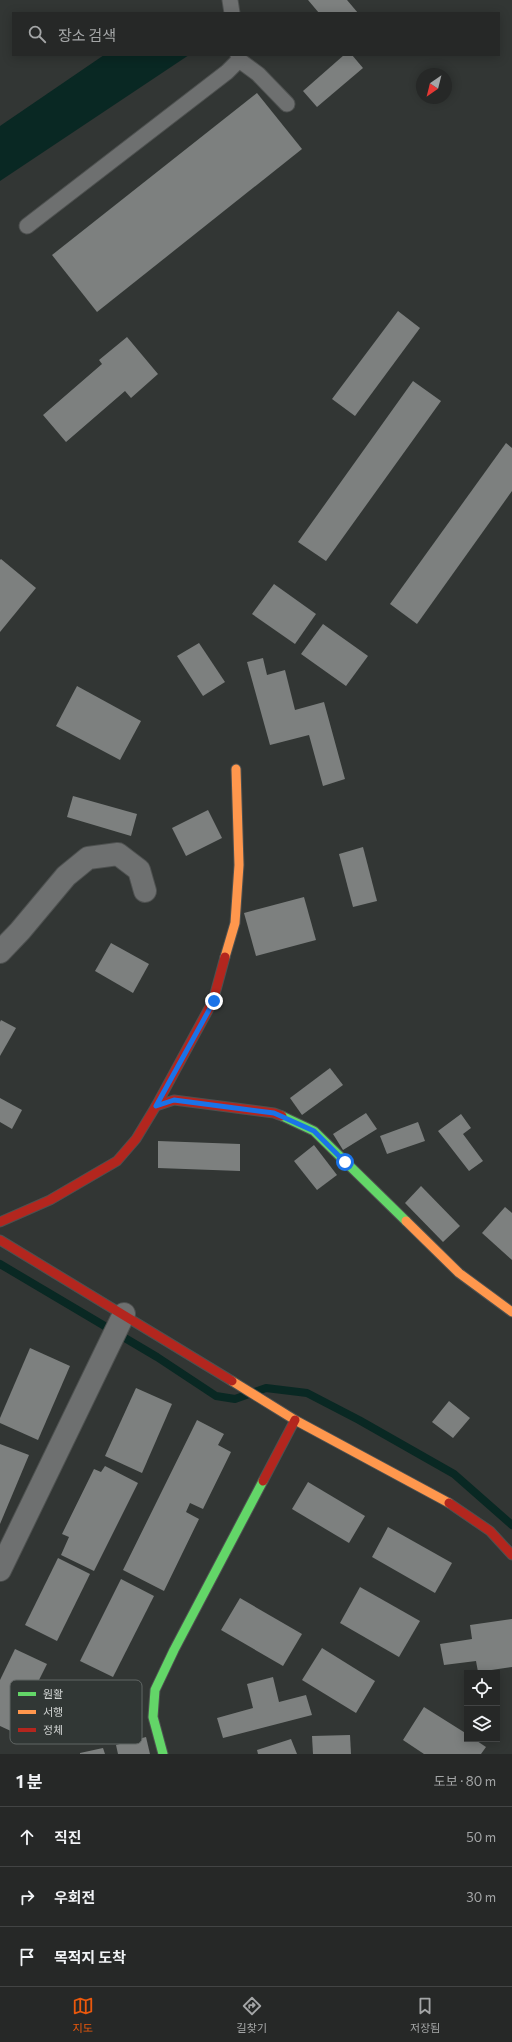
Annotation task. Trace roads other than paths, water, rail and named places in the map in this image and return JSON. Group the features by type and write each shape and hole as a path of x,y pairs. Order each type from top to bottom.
{"street":[{"path":"0,1222 50,1200 117,1161 136,1139 214,1001 235,923 239,865 236,769"},
{"path":"0,952 20,931 66,876 88,858 118,854 139,870 145,891"},
{"path":"156,1106 174,1100 274,1113 314,1131 459,1273 512,1312"},
{"path":"0,1240 124,1314 295,1420 452,1504 490,1531 512,1555"},
{"path":"0,1570 124,1314"},
{"path":"163,1754 153,1717 155,1690 174,1650 295,1420"}],"lane":[{"path":"230,0 232,12"},
{"path":"27,226 221,76 239,57 287,104"}],"waterway":[{"path":"0,1264 157,1357 216,1396 235,1399 266,1388 307,1393 359,1420 454,1474 512,1525"}]}
